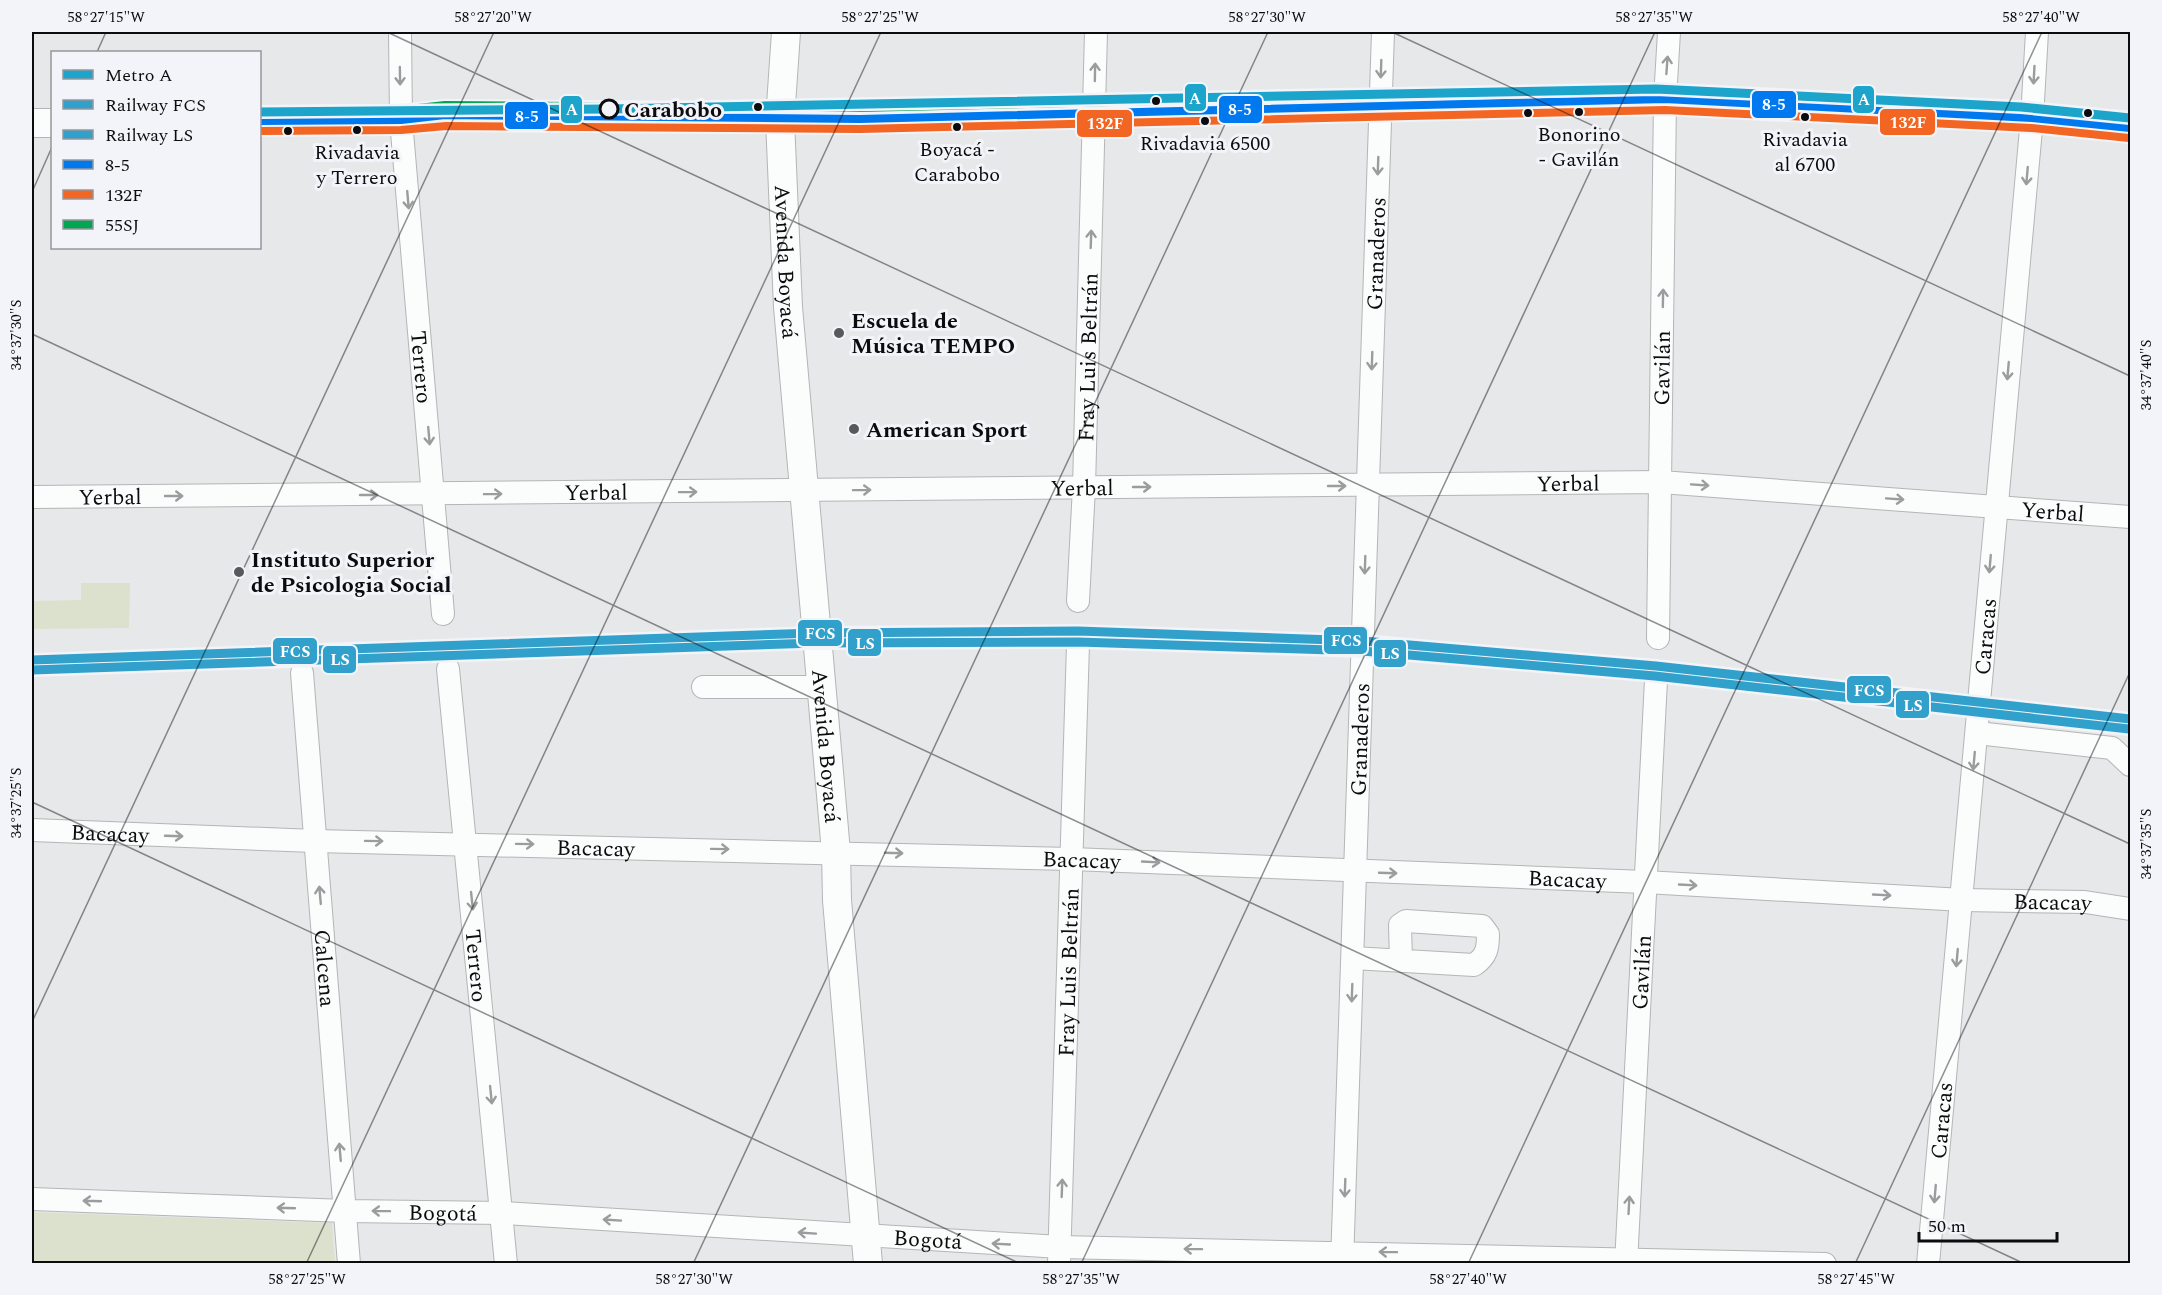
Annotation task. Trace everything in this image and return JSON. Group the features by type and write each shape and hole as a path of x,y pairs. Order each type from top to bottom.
{"main road":[{"name":"Avenida Boyacá","path":"786,32 780,120 788,307 836,852 837,900 866,1250"},
{"path":"261,122 401,120 457,115 614,115 780,120 1665,99 2032,118 2130,128"},
{"path":"32,123 51,123"}],"street":[{"name":"Terrero","path":"400,32 401,120 443,614"},
{"name":"Fray Luis Beltrán","path":"1078,601 1084,487 1096,32"},
{"name":"Granaderos","path":"1342,1257 1383,32"},
{"name":"Gavilán","path":"1658,638 1665,99 1669,32"},
{"name":"Caracas","path":"1928,1263 1963,900 1995,506 2032,118 2037,32"},
{"name":"Yerbal","path":"32,497 1661,482 2130,517"},
{"name":"Fray Luis Beltrán","path":"1060,1255 1078,644"},
{"name":"Terrero","path":"448,669 506,1263"},
{"name":"Calcena","path":"302,673 349,1263"},
{"name":"Gavilán","path":"1626,1260 1656,680"},
{"path":"703,687 821,687"},
{"path":"1977,733 2112,748 2130,765"},
{"name":"Bacacay","path":"32,830 315,841 466,842 1072,859 1645,882 1963,900 2085,902 2130,909"},
{"path":"1353,958 1401,961"},
{"name":"Bogotá","path":"32,1199 345,1211 502,1214 866,1250 1060,1255 1825,1263"}],"green space":[{"path":"81,583 130,583 129,628 32,629 32,601 81,600"},
{"path":"32,1212 332,1223 335,1263 32,1263"}],"metro line":[{"name":"A","path":"261,112 609,109 1656,89 2021,107 2130,118"}],"rail line":[{"name":"FCS","path":"32,660 816,633 1078,631 1363,641 1656,666 2130,719"},
{"name":"LS","path":"32,670 816,643 1078,642 1362,651 1655,676 2129,729"}],"transit line":[{"name":"55SJ","path":"261,111 400,110 445,105 860,108 1665,89 2033,108 2130,117"},
{"name":"8-5","path":"261,121 401,120 445,115 860,119 1665,99 2032,118 2130,128"},
{"name":"132F","path":"261,131 401,130 446,126 860,129 1665,110 2031,128 2129,138"}],"place":[{"name":"Carabobo","path":"609,109"},
{"name":"Bonorino - Gavilán","path":"1579,112"},
{"name":"Rivadavia al 6700","path":"1805,117"},
{"name":"Rivadavia 6500","path":"1205,121"},
{"name":"Boyacá - Carabobo","path":"957,127"},
{"name":"Rivadavia y Terrero","path":"357,130"},
{"name":"Escuela de Música TEMPO","path":"839,333"},
{"name":"American Sport","path":"854,429"},
{"name":"Instituto Superior de Psicologia Social","path":"239,572"}]}
